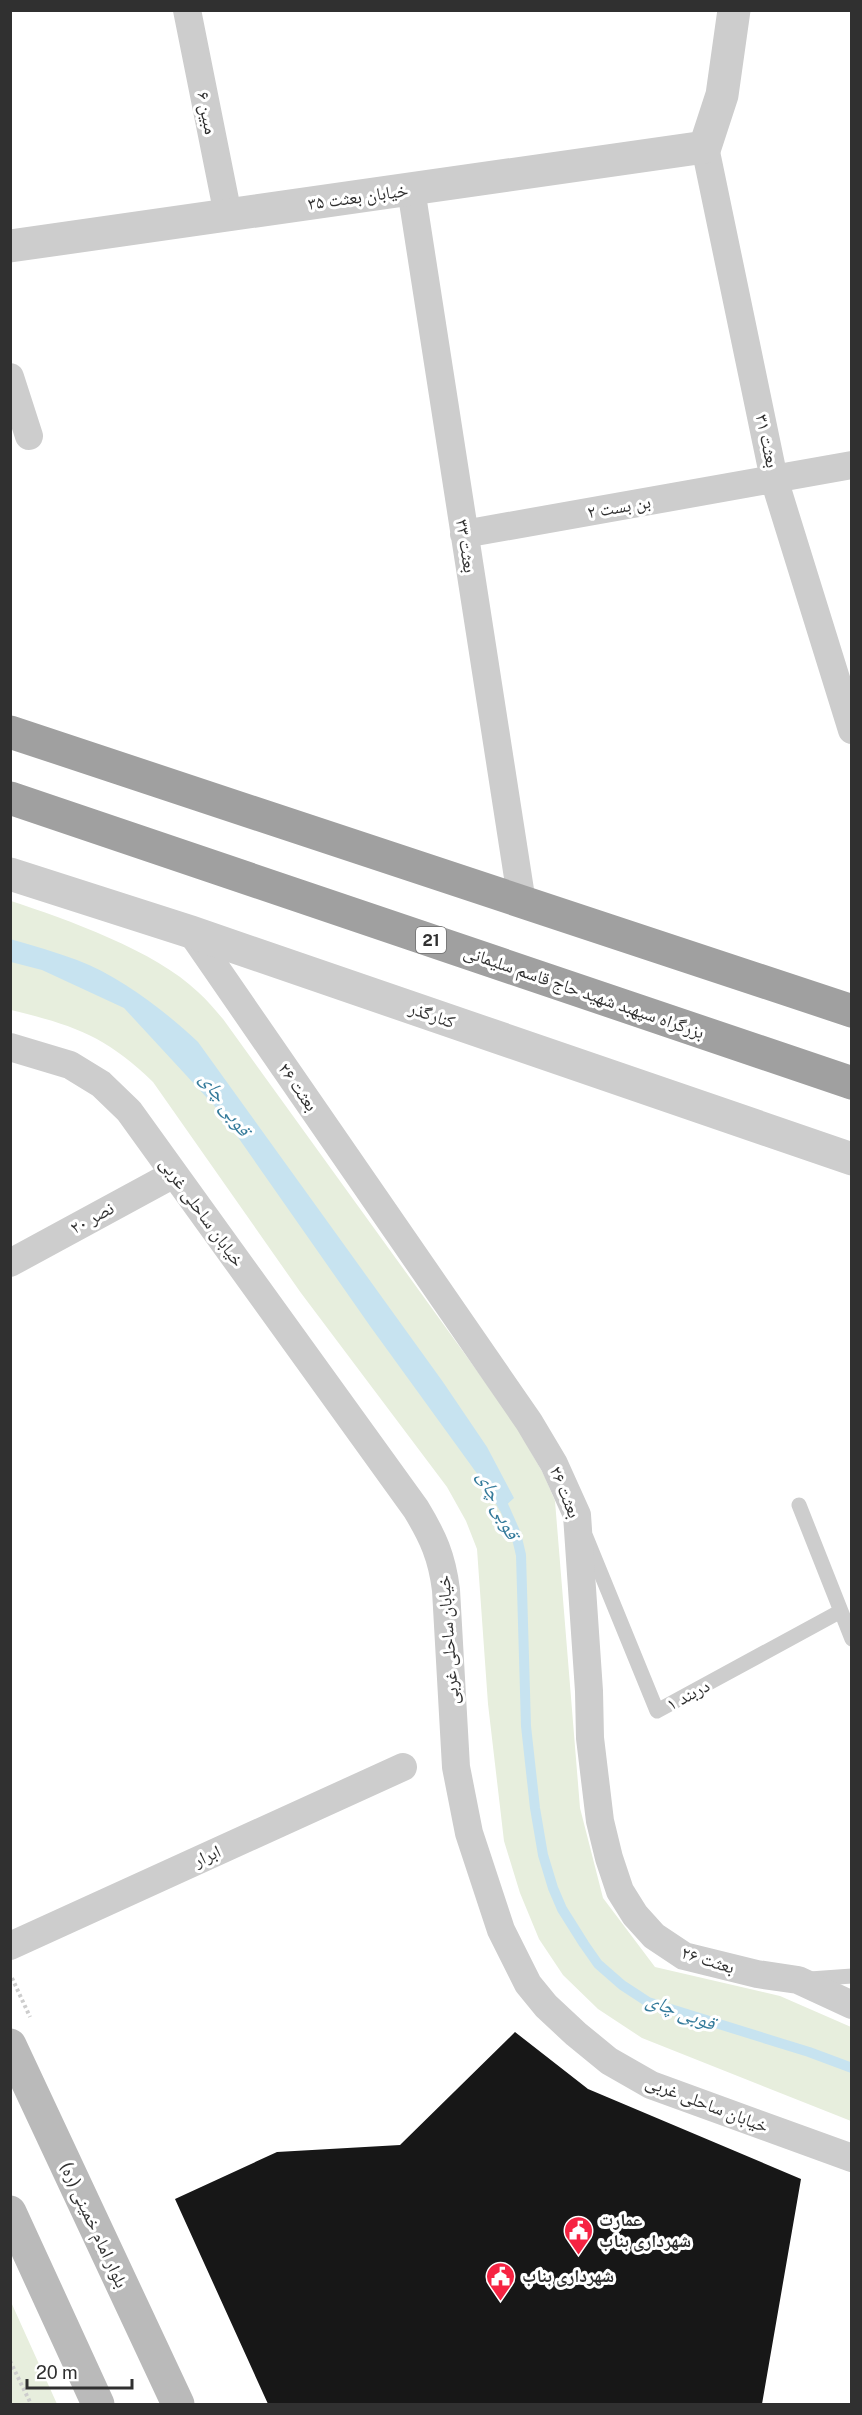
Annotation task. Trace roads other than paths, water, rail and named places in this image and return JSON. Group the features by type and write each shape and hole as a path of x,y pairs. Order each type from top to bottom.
{"highway":[{"path":"10,732 852,1011"},
{"name":"بزرگراه سپهبد شهید حاج قاسم سلیمانی","path":"10,798 852,1083"}],"main road":[{"name":"بلوار امام خمینی (ره)","path":"10,2045 178,2404"},
{"path":"10,2212 98,2404"}],"street":[{"name":"مبین ۶","path":"187,10 228,215"},
{"path":"705,147 723,95 734,10"},
{"name":"خیابان بعثت ۳۵","path":"10,246 705,147"},
{"name":"بعثت ۳۱","path":"705,147 774,479 852,730"},
{"name":"بعثت ۳۳","path":"411,189 522,903"},
{"path":"10,377 29,436"},
{"name":"بن بست ۲","path":"464,534 852,465"},
{"name":"کنارگذر","path":"10,874 191,932 852,1159"},
{"name":"بعثت ۲۶","path":"191,932 529,1422 554,1464 577,1515 590,1738 600,1821 620,1891 635,1915 654,1936 684,1956 757,1974 798,1980 852,2005"},
{"name":"خیابان ساحلی غربی","path":"10,1047 70,1065 101,1084 129,1111 416,1509 435,1540 443,1567 446,1590 456,1767 467,1822 501,1930 528,1984 546,2006 576,2034 609,2061 651,2085 852,2158"},
{"name":"نصر ۲۰","path":"10,1263 174,1174"},
{"name":"ابرار","path":"10,1946 403,1767"}],"lane":[{"path":"799,1505 852,1639"},
{"name":"دربند ۱","path":"577,1515 657,1711 841,1611"},
{"path":"798,1980 852,1976"}],"water":[{"name":"قوبی چای","path":"10,939 77,960 109,975 157,1007 198,1042 443,1382 487,1447 514,1498 500,1511 486,1486 370,1326 221,1113 124,1008 42,970 11,962"}],"waterway":[{"name":"قوبی چای","path":"499,1496 516,1534 521,1555 526,1726 535,1808 543,1855 562,1909 598,1964 622,1985 648,2002 809,2052 852,2068"}],"place":[{"name":"عمارت شهرداری بناب","path":"578,2256"},
{"name":"شهرداری بناب","path":"501,2302"}]}
